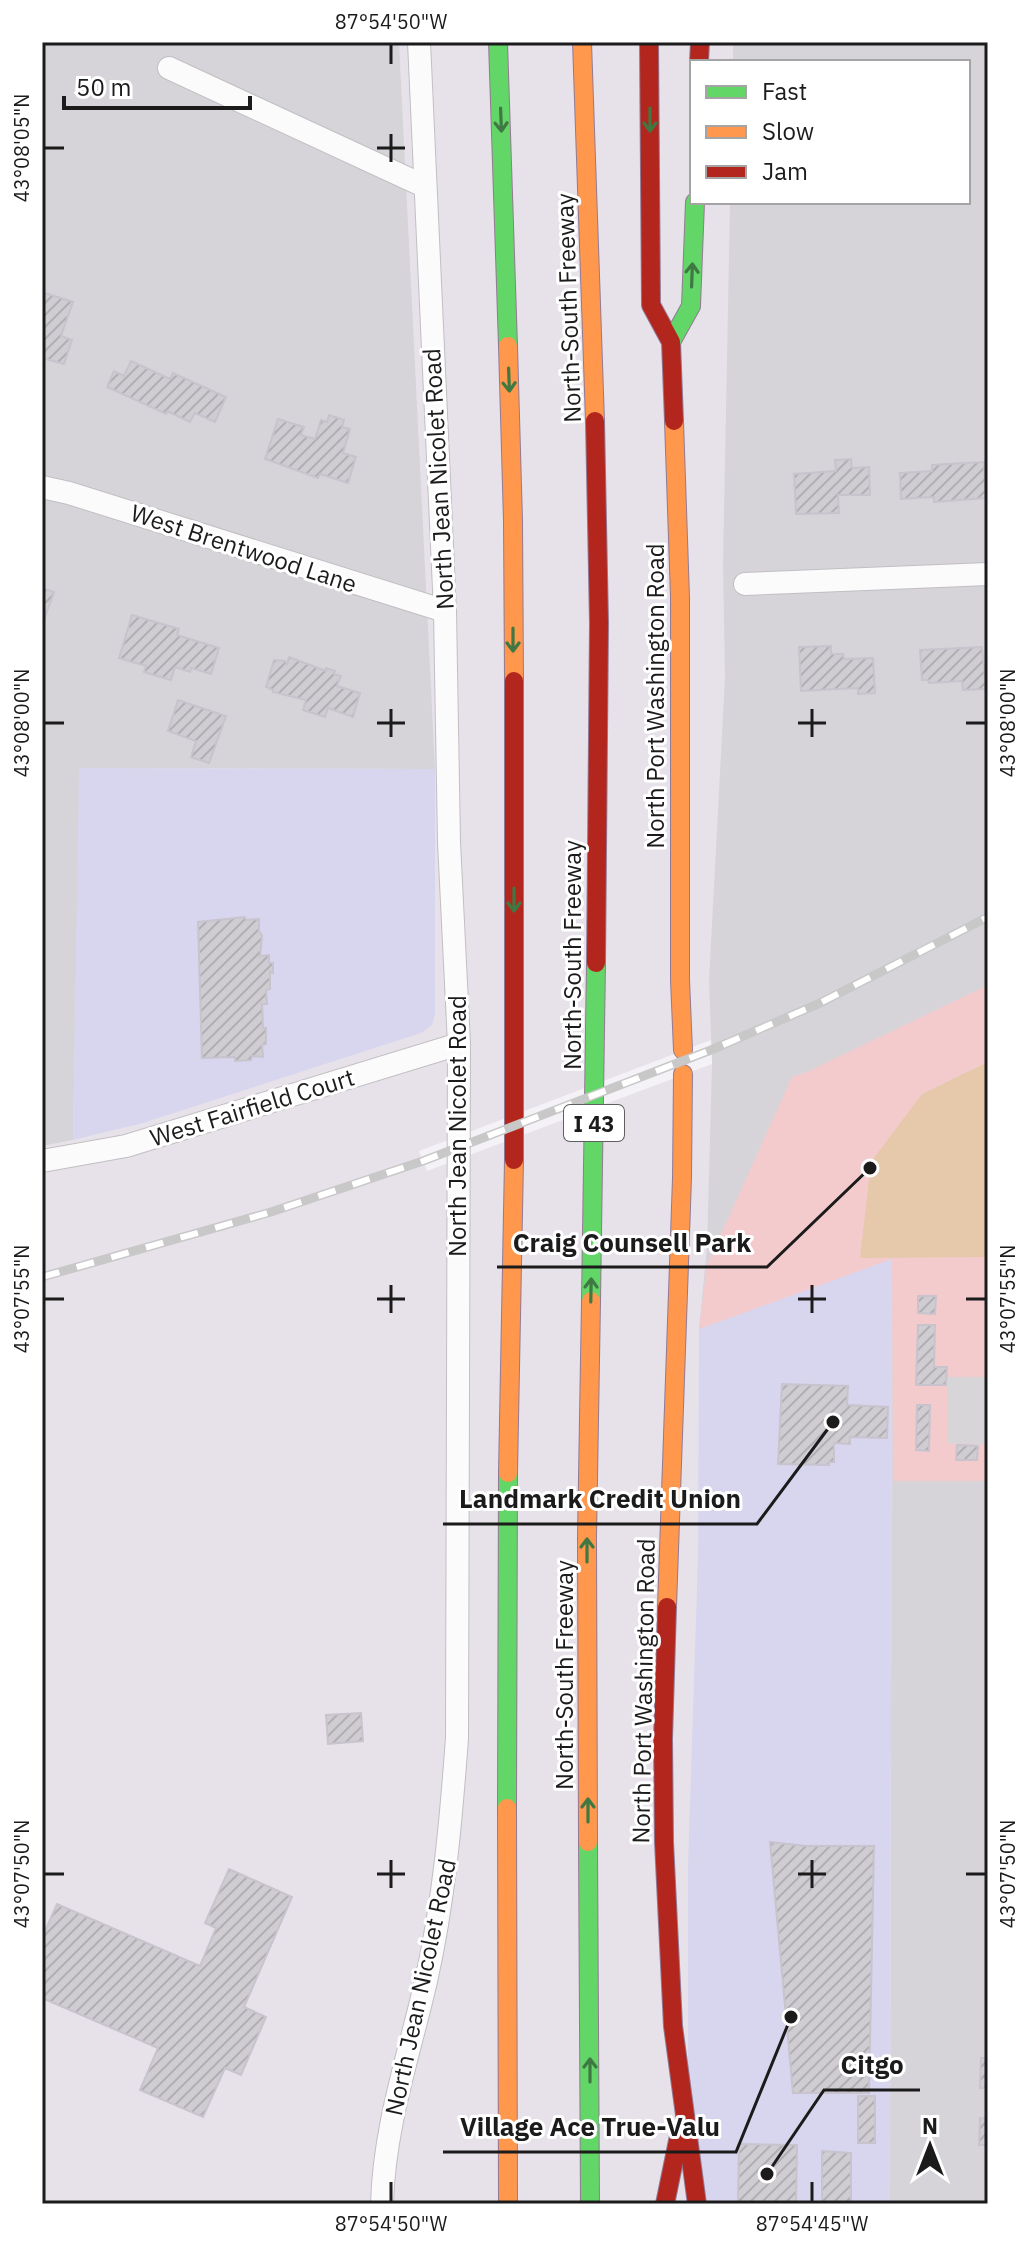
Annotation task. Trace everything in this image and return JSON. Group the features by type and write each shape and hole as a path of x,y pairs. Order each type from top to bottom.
{"main road":[{"path":"498,42 513,521 515,1080 507,1537 508,2204"},
{"name":"North-South Freeway","path":"582,42 592,281 599,623 587,1537 590,2204"},
{"name":"North Port Washington Road","path":"649,42 651,305 671,342 680,597 680,965 683,1050"},
{"path":"671,342 691,306 695,204"},
{"name":"North Port Washington Road","path":"683,1074 663,1739 664,1842 673,2026 697,2204"},
{"name":"North Port Washington Road","path":"665,2204 683,2116"}],"street":[{"name":"North Jean Nicolet Road","path":"382,2204 397,2090 426,1982 438,1917 449,1845 457,1738 459,1044 449,842 445,611 419,42"},
{"path":"169,68 424,186"},
{"name":"West Brentwood Lane","path":"42,487 445,611"},
{"path":"745,584 988,574"},
{"name":"West Fairfield Court","path":"42,1161 126,1146 459,1044"}],"shaded area":[{"path":"42,42 399,42 435,769 80,768 73,1140 42,1146"},
{"path":"733,42 988,42 988,2204 890,2204 892,1259 699,1329 707,1247 712,1064 709,980 725,678 723,564 730,204 970,204 970,60 733,60"},
{"path":"79,768 435,769 435,1014 432,1025 421,1033 143,1123 73,1140"},
{"path":"988,985 988,1481 893,1481 892,1259 699,1329 707,1265 792,1077"},
{"path":"988,1062 988,1257 860,1258 871,1162 922,1094"},
{"path":"892,1258 890,2204 702,2204 688,2087 688,1865 698,1556 699,1329"},
{"path":"948,1377 988,1377 988,1445 947,1443"}],"pier":[{"path":"711,1040 712,1064 427,1171 419,1151"}],"building":[{"path":"42,292 73,302 61,336 72,340 64,364 42,358"},
{"path":"131,361 170,379 173,373 226,397 215,422 195,413 190,422 107,387 114,371 124,376"},
{"path":"329,415 344,420 342,427 350,429 343,453 356,457 348,483 320,474 318,478 265,459 278,419 304,427 301,435 315,439 321,420 327,422"},
{"path":"851,459 852,468 869,467 870,495 838,495 839,513 796,514 794,474 836,471 835,460"},
{"path":"984,462 986,498 934,502 934,497 901,499 900,473 932,471 932,465"},
{"path":"42,588 54,592 45,617 42,616"},
{"path":"132,615 179,629 177,635 219,648 211,674 175,667 171,680 144,672 146,666 119,658"},
{"path":"831,646 831,654 843,654 844,659 873,658 875,693 858,694 858,688 801,691 799,647"},
{"path":"982,647 986,689 963,690 962,681 929,683 922,680 920,650"},
{"path":"289,657 326,671 326,668 335,671 334,674 341,676 337,686 360,693 353,717 328,708 325,717 303,710 306,700 273,692 266,687 274,660 287,664"},
{"path":"178,700 226,716 209,763 191,757 196,741 168,731"},
{"path":"245,917 246,920 259,919 262,935 260,956 269,955 269,963 273,963 270,989 266,990 267,1004 262,1004 263,1028 266,1028 263,1057 252,1056 251,1060 235,1061 235,1057 202,1058 198,922"},
{"path":"918,1296 936,1296 935,1314 918,1313"},
{"path":"918,1325 935,1325 934,1367 947,1367 946,1385 916,1385"},
{"path":"782,1384 848,1386 847,1405 888,1407 887,1438 850,1437 850,1444 834,1443 834,1462 829,1462 829,1465 778,1464"},
{"path":"917,1405 930,1405 929,1451 916,1450"},
{"path":"957,1445 978,1446 977,1460 956,1460"},
{"path":"361,1713 363,1741 328,1744 326,1715"},
{"path":"770,1842 806,1846 874,1846 869,2093 793,2093"},
{"path":"229,1869 292,1897 244,2007 266,2017 241,2075 225,2068 203,2117 140,2090 158,2048 42,1998 42,1938 57,1904 200,1966 216,1928 205,1923"},
{"path":"981,2058 988,2058 988,2088 980,2088"},
{"path":"858,2096 875,2096 875,2143 858,2143"},
{"path":"980,2118 988,2119 988,2145 979,2145"},
{"path":"739,2144 797,2145 796,2203 738,2202"},
{"path":"822,2151 851,2153 851,2203 822,2203"}],"railway":[{"path":"42,1277 271,1212 423,1161 711,1050 818,1004 988,917"}],"traffic: fast":[{"path":"498,42 508,346"},
{"path":"671,342 691,306 695,204"},
{"path":"591,1301 596,963"},
{"path":"507,1808 508,1473"},
{"path":"588,1842 590,2204"}],"traffic: slow":[{"path":"582,42 595,421"},
{"path":"508,346 514,681"},
{"path":"674,421 680,597 680,980 683,1050"},
{"path":"667,1607 683,1074"},
{"path":"508,1473 514,1160"},
{"path":"588,1842 587,1537 591,1301"},
{"path":"507,1808 508,2204"}],"traffic: jam":[{"path":"649,42 651,305 671,342 674,421"},
{"path":"699,60 700,42"},
{"path":"595,421 599,623 596,963"},
{"path":"514,681 514,1160"},
{"path":"667,1607 664,1842 673,2026 697,2204"},
{"path":"665,2204 680,2131"}],"place":[{"name":"Craig Counsell Park","path":"870,1168"},
{"name":"Landmark Credit Union","path":"833,1422"},
{"name":"Village Ace True-Valu","path":"791,2017"},
{"name":"Citgo","path":"767,2174"}]}
